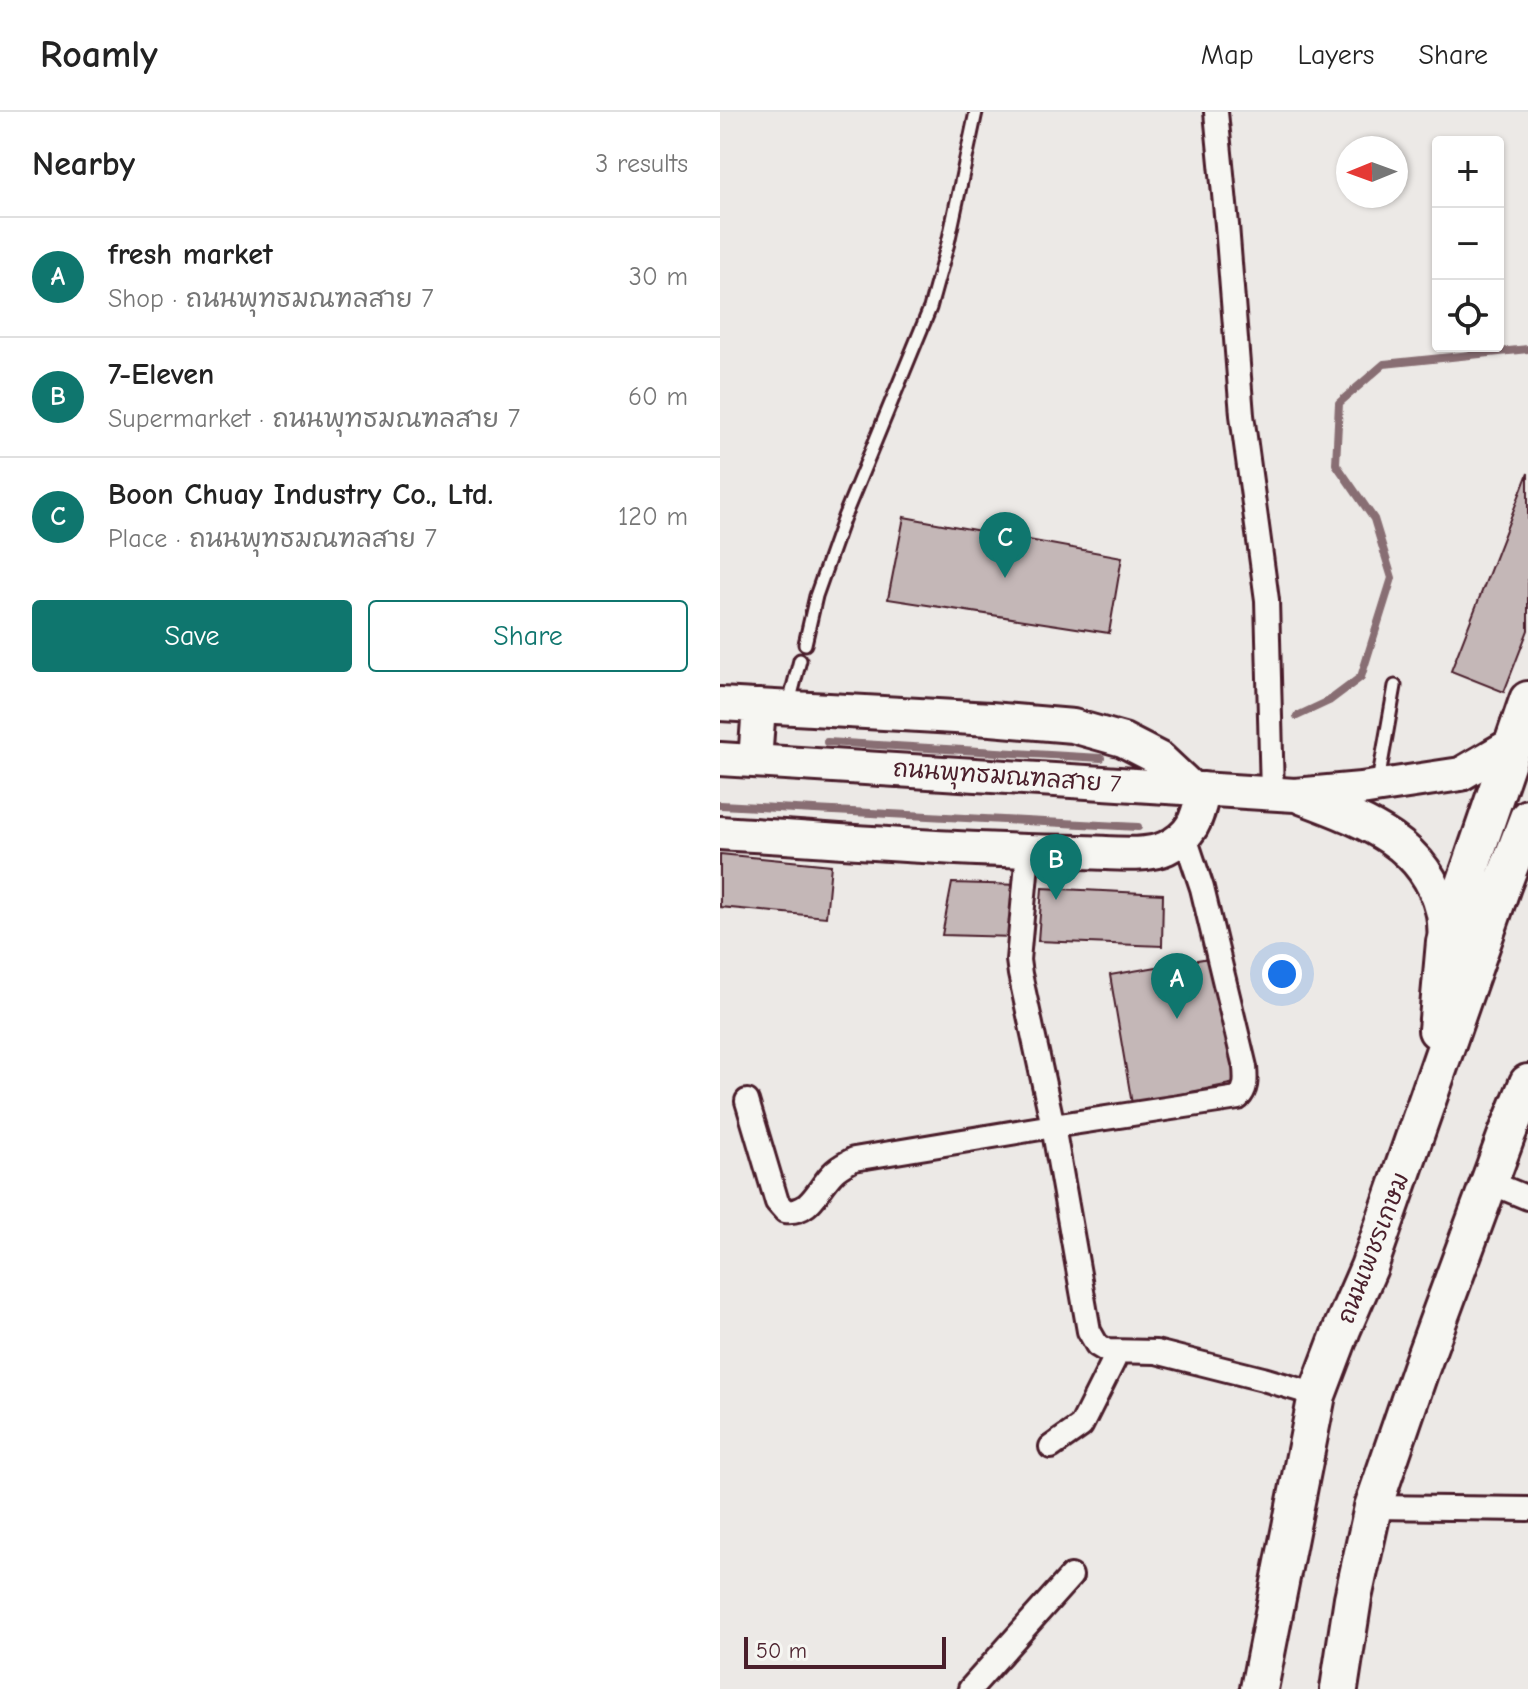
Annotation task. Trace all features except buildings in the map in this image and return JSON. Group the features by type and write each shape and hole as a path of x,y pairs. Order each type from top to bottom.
{"main road":[{"path":"720,704 1073,726 1123,740 1160,759 1197,789 1195,824 1185,837 1164,849 1144,853 1028,852 720,833"},
{"path":"755,761 773,707"},
{"path":"1432,1087 1445,942 1523,716"},
{"name":"ถนนพุทธมณฑลสาย 7","path":"720,759 1283,794 1377,787 1461,774 1523,716"},
{"name":"ถนนพุทธมณฑลสาย 7","path":"1283,794 1364,821 1400,843 1422,867 1434,888 1443,911 1445,942"},
{"name":"ถนนเพชรเกษม","path":"1259,1689 1317,1395 1369,1267 1528,818"},
{"path":"1339,1689 1353,1598 1373,1507 1489,1182 1518,1122 1528,1083"}],"street":[{"path":"1216,112 1242,415 1267,600 1272,732 1283,794"},
{"path":"747,1101 777,1202 785,1211 794,1212 811,1202 834,1171 854,1159 1238,1098 1247,1082 1245,1067 1202,888 1185,837"},
{"path":"1028,852 1018,960 1053,1126 1089,1331 1097,1345 1107,1351 1156,1352 1317,1395"},
{"path":"1489,1182 1528,1198"},
{"path":"1051,1447 1081,1426 1118,1352"},
{"path":"1373,1507 1528,1509"},
{"path":"970,1689 1071,1576"}],"lane":[{"path":"805,644 816,596 844,517 930,308 948,243 976,112"},
{"path":"773,707 800,660"},
{"path":"1377,787 1395,686"}],"waterway":[{"path":"1297,716 1329,701 1361,677 1392,578 1374,519 1336,464 1339,403 1384,364 1528,349"},
{"path":"827,742 1101,758"},
{"path":"720,805 1138,827"}],"place":[{"name":"Boon Chuay Industry Co., Ltd.","path":"1005,578"},
{"name":"7-Eleven","path":"1056,900"},
{"name":"fresh market","path":"1177,1019"}]}
